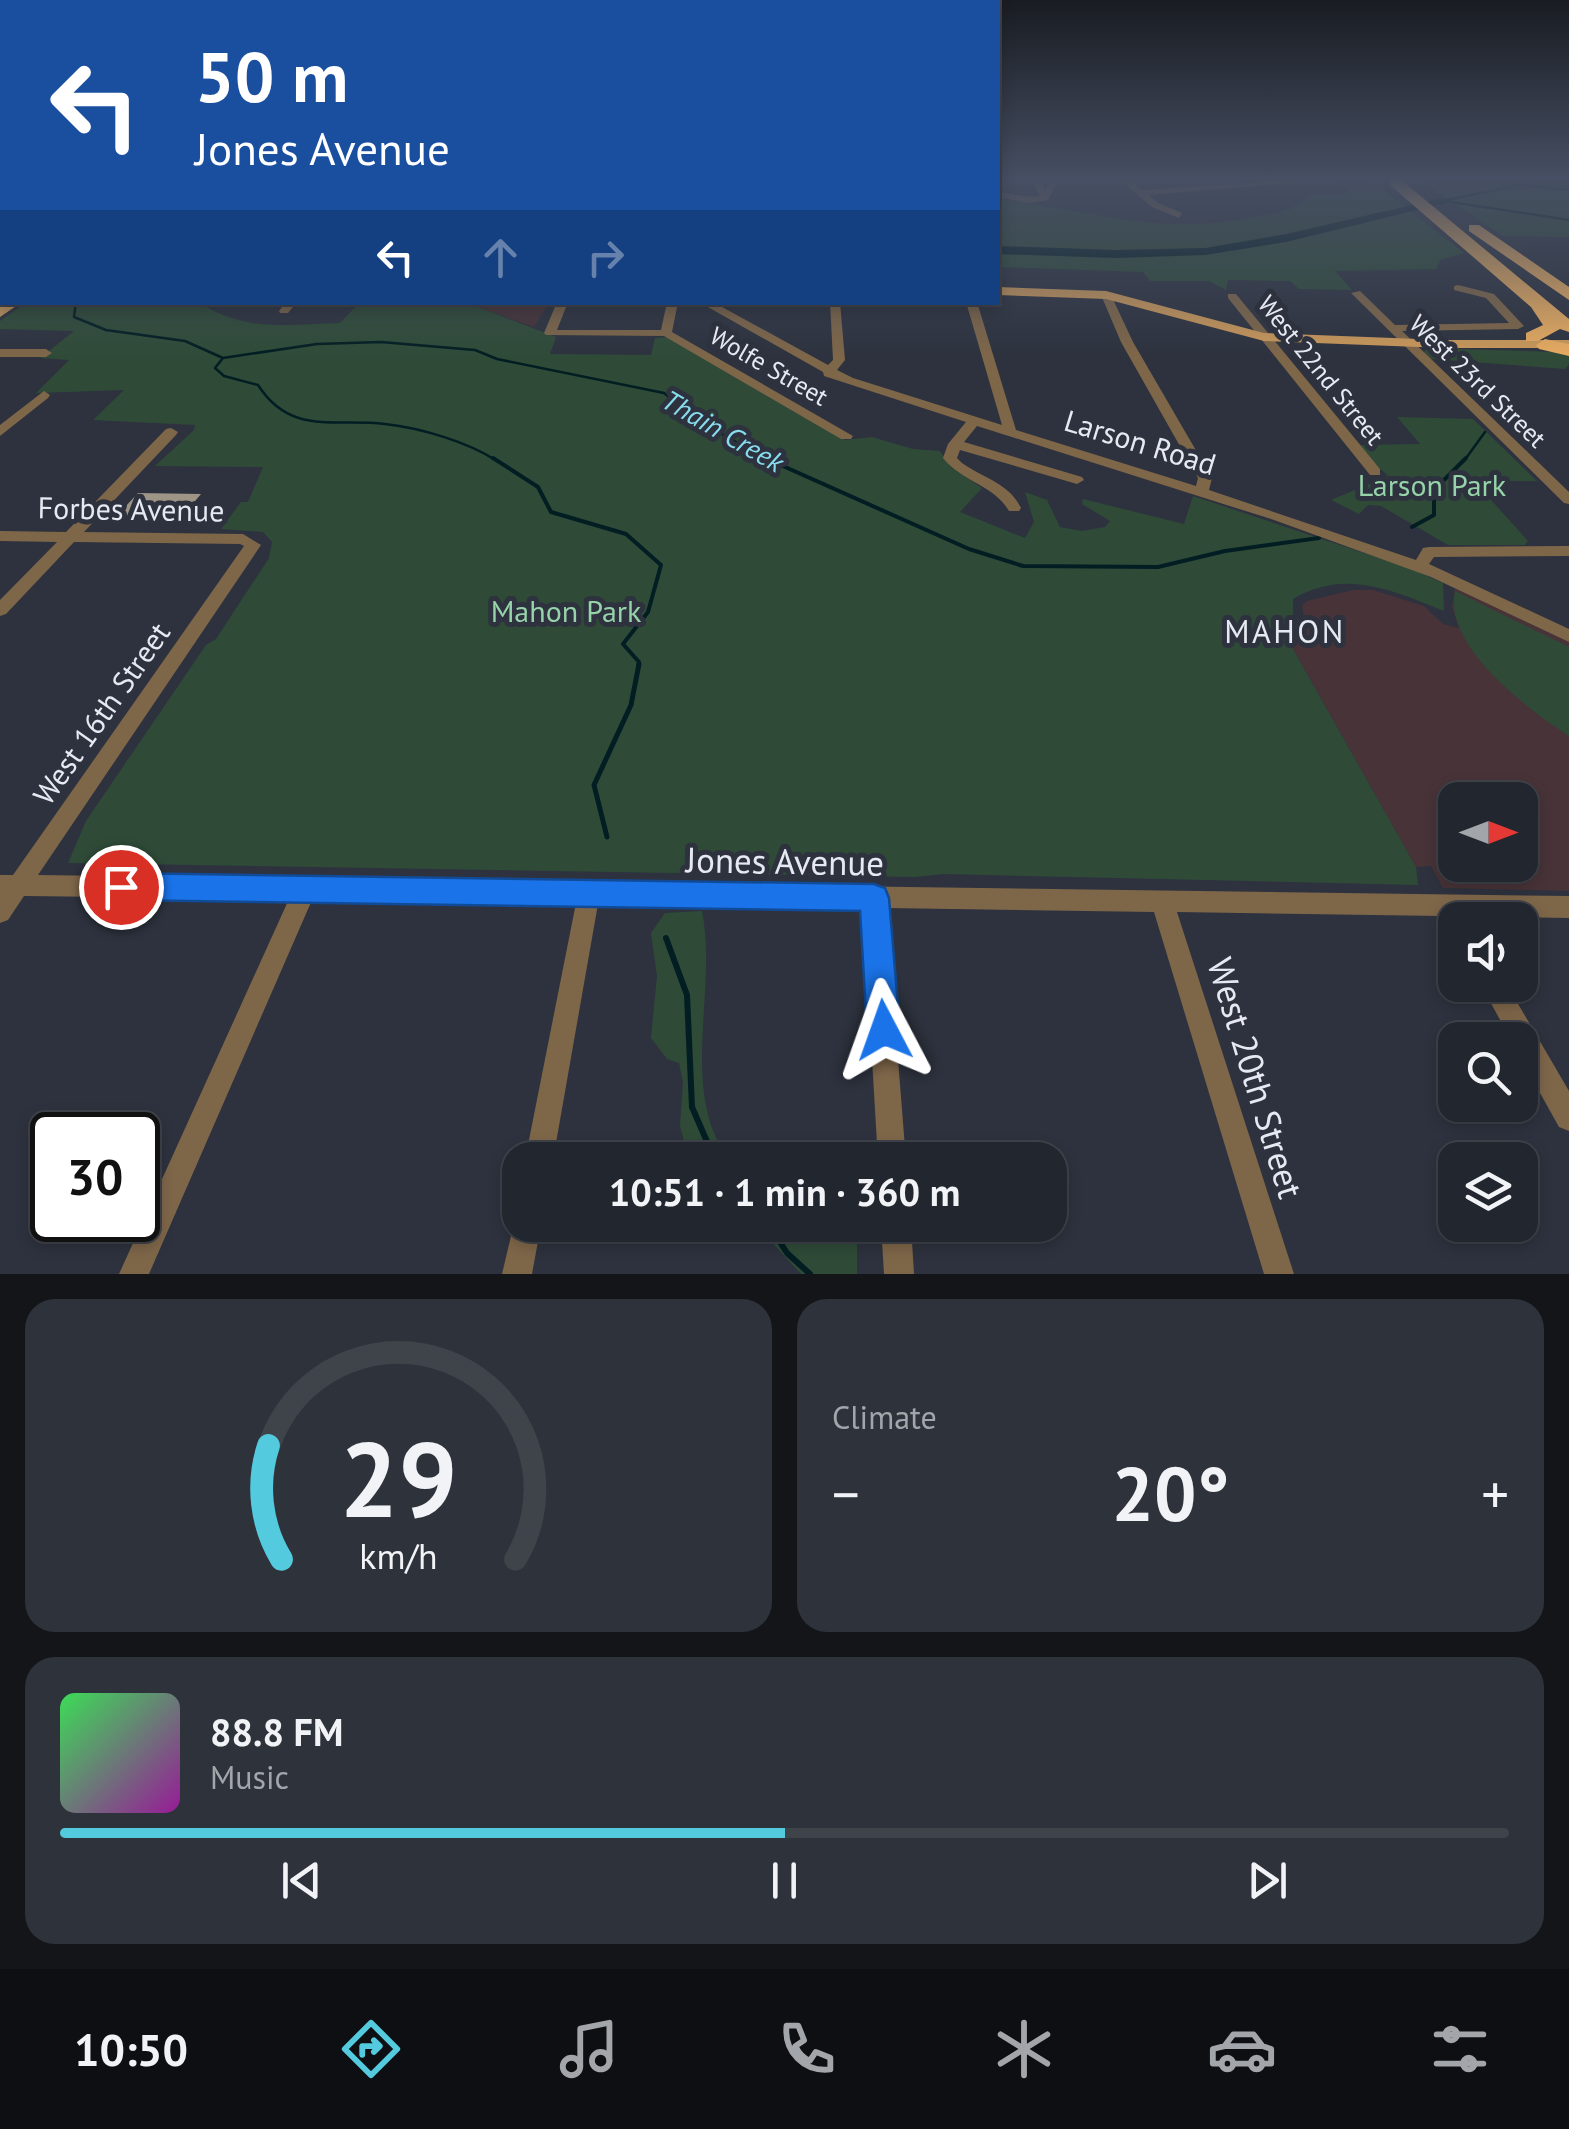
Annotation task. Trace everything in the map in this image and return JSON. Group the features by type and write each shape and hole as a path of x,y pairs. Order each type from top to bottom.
{"highway":[{"path":"1477,237 1553,327 1539,341"},
{"path":"1478,237 1569,307"},
{"path":"1479,237 1569,295"},
{"path":"1481,237 1569,279"},
{"path":"1535,302 1569,327"},
{"path":"1539,341 1569,344"}],"main road":[{"path":"1000,291 1106,295 1264,337 1397,334 1539,341"}],"street":[{"path":"1397,334 1518,326 1490,296 1458,288"},
{"name":"West 23rd Street","path":"1356,293 1569,500"},
{"path":"1106,295 1128,342 1205,478 1202,490"},
{"name":"West 22nd Street","path":"1232,296 1375,472"},
{"name":"Wolfe Street","path":"561,305 550,333 666,333 846,436"},
{"path":"666,333 672,305"},
{"name":"Larson Road","path":"709,305 828,373 1202,490 1419,567 1569,636"},
{"path":"828,373 839,360 836,305"},
{"path":"972,305 1010,431"},
{"path":"0,353 46,353"},
{"path":"0,432 44,396"},
{"path":"975,420 950,451 954,464 1008,496 1014,508"},
{"path":"0,610 171,432"},
{"path":"955,444 1077,480"},
{"name":"Forbes Avenue","path":"0,536 243,539 252,541 252,549"},
{"name":"West 16th Street","path":"0,912 9,885 252,549"},
{"path":"1419,567 1426,554 1448,550 1569,551"},
{"name":"Jones Avenue","path":"9,885 1569,907"},
{"path":"134,1274 305,889"},
{"path":"542,1142 590,894"},
{"path":"874,898 891,1142"},
{"name":"West 20th Street","path":"1163,902 1279,1274"},
{"path":"1503,1002 1569,1117"},
{"path":"517,1274 523,1242"},
{"path":"897,1242 899,1274"}],"shaded area":[{"path":"473,305 548,305 534,327"},
{"path":"1455,588 1569,640 1569,891 1443,888 1440,882 1538,882 1538,782 1438,782 1438,879 1431,866 1416,867 1293,649 1293,618 1304,619 1302,606 1307,601 1353,590 1373,590 1424,606 1443,624 1459,628 1452,607"}],"green space":[{"path":"1000,237 1444,237 1464,253 1440,260 1436,269 1335,271 1352,290 1299,289 1290,281 1228,280 1226,290 1209,281 1150,281 1143,272 1000,267"},
{"name":"Mahon Park","path":"23,305 203,305 234,319 284,325 340,323 357,305 473,305 556,337 550,354 651,355 655,338 670,337 845,440 872,437 913,449 940,451 952,468 982,488 960,512 1025,538 1034,522 1025,492 1047,500 1060,527 1082,531 1105,527 1110,521 1082,504 1083,499 1184,524 1193,496 1409,568 1443,583 1444,611 1388,590 1332,585 1293,599 1293,649 1416,867 1418,885 943,874 915,877 68,863 86,821 269,558 272,542 263,532 221,529 241,502 248,502 263,467 155,466 195,425 93,420 124,390 36,393 69,360 40,358 74,331 0,329 0,321"},
{"path":"1427,348 1569,353 1569,364 1565,369 1431,359 1424,352"},
{"name":"Larson Park","path":"1397,417 1473,419 1537,481 1474,481 1528,541 1525,545 1448,545 1381,506 1368,505 1359,514 1331,500 1388,476 1356,445 1420,444"},
{"path":"1455,591 1569,647 1569,736 1512,693 1475,655 1455,612"},
{"path":"702,911 706,974 702,1072 706,1103 719,1142 684,1142 680,1126 683,1082 679,1063 667,1059 651,1038 657,976 651,933 665,913"},
{"path":"772,1242 857,1242 857,1274 801,1274"}],"building":[{"path":"138,493 201,494 180,519 114,519"}],"waterway":[{"path":"1000,250 1176,253 1234,248 1288,237"},
{"name":"Thain Creek","path":"76,305 74,317 106,330 185,341 223,358"},
{"name":"Thain Creek","path":"223,358 317,344 381,342 475,350 497,359 664,393 704,424 770,461"},
{"path":"223,358 215,368 224,376 258,385 271,401 299,418 414,429 458,442 497,461"},
{"name":"Thain Creek","path":"1464,461 1485,432"},
{"path":"493,458 538,487 551,512 626,534 661,565 648,612 623,644 639,662 638,666"},
{"name":"Thain Creek","path":"765,458 969,549 1023,566 1158,567 1225,551 1319,538"},
{"name":"Thain Creek","path":"1412,527 1434,515 1434,490 1466,458"},
{"path":"607,837 594,785 631,705 639,664"},
{"path":"666,938 687,995 692,1107 707,1142"},
{"path":"780,1242 810,1274"}],"district":[{"name":"MAHON","path":"1285,632"}],"route":[{"path":"121,887 874,898 884,1030"}]}
